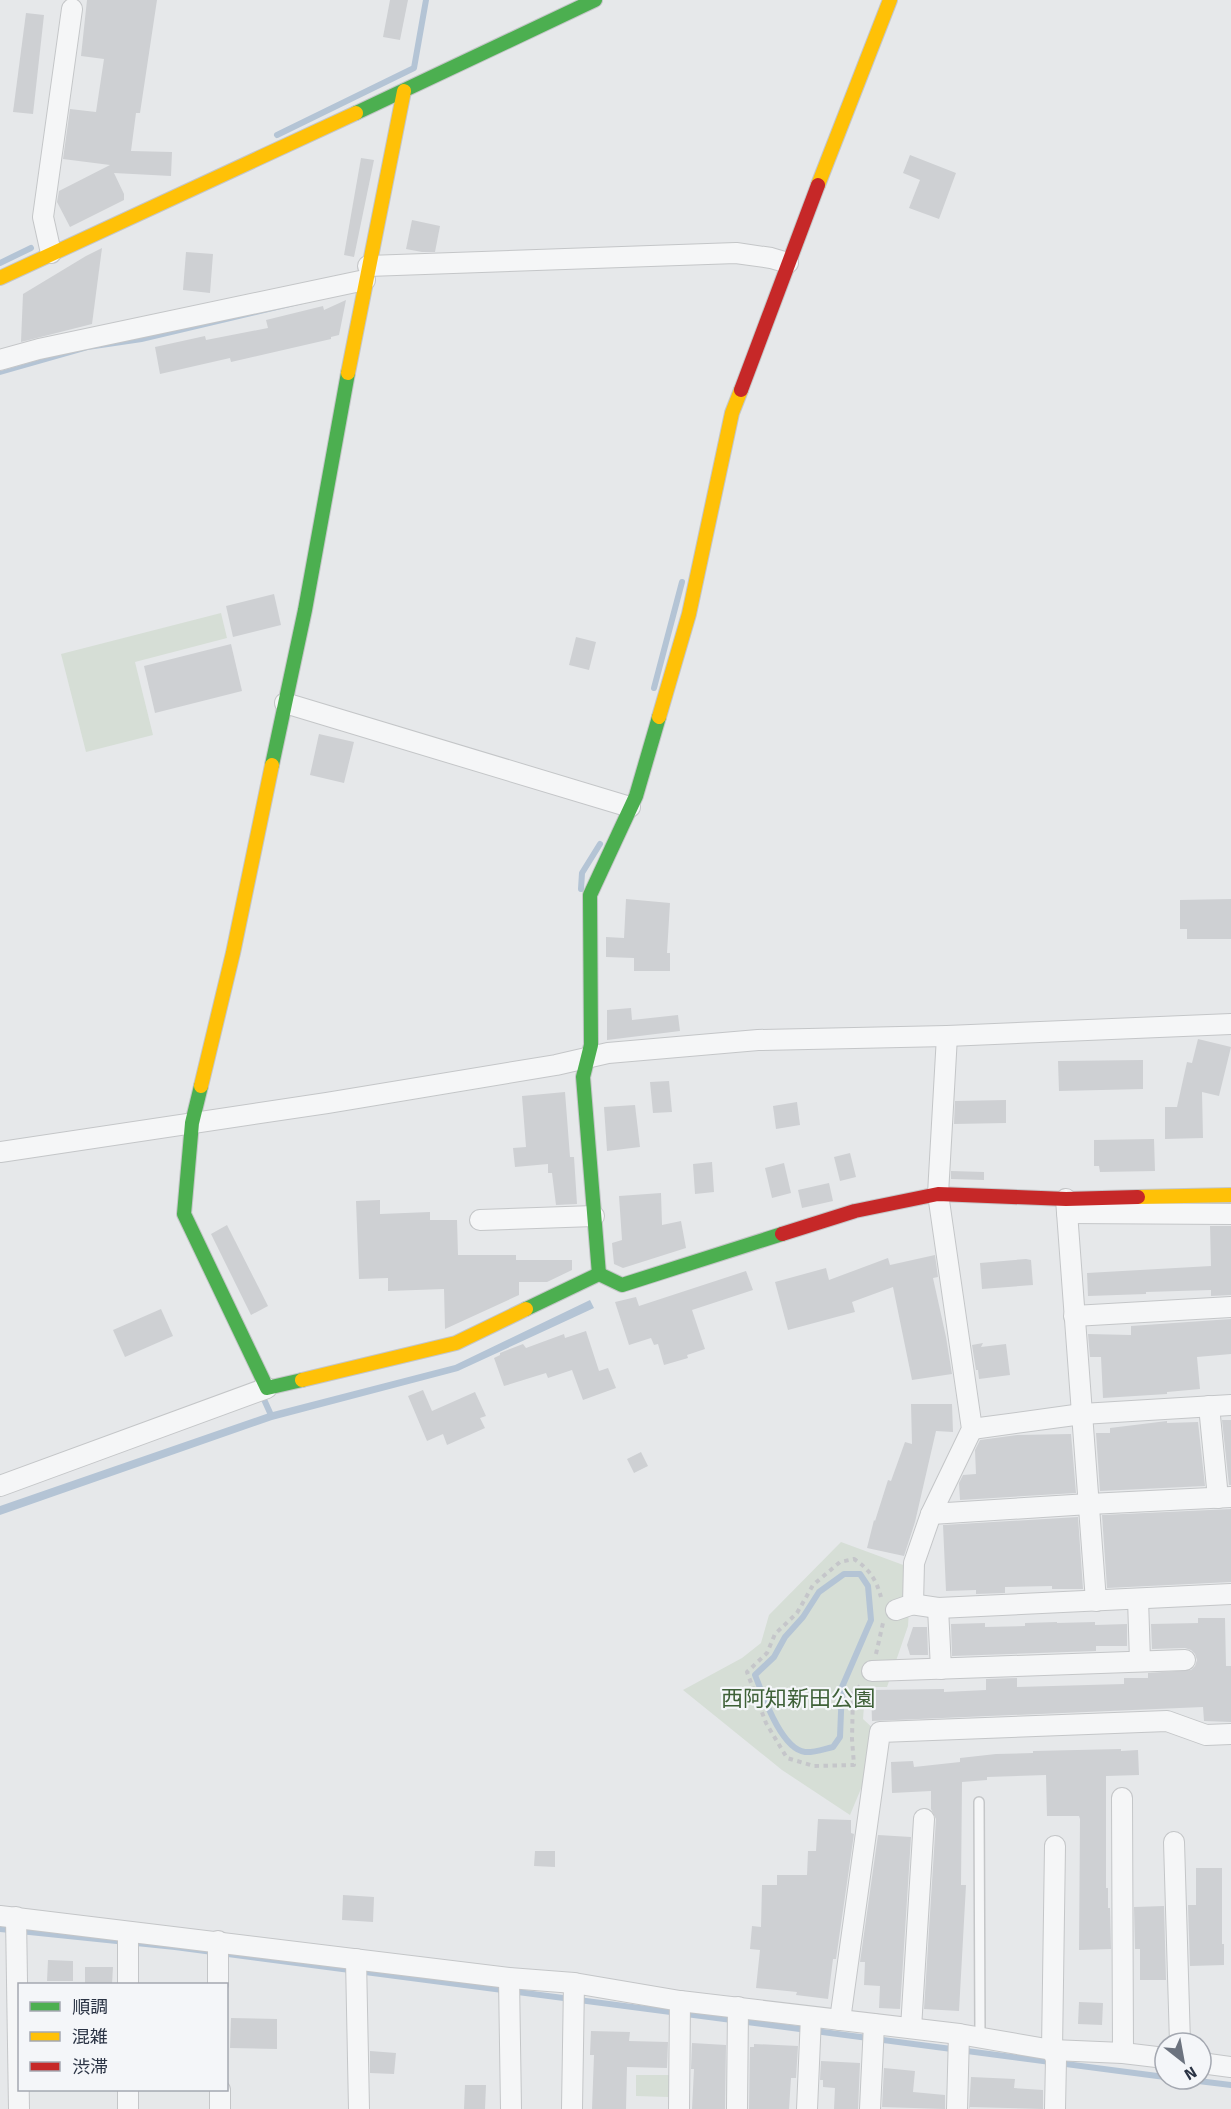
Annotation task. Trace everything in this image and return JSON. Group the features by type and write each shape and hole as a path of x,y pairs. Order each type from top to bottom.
{"street":[{"path":"0,278 595,0"},
{"path":"599,1274 583,1077 591,1045 590,895 636,796 689,614 732,413 890,0"},
{"path":"51,253 43,218 72,9"},
{"path":"267,1388 184,1214 192,1123 232,954 305,610 366,273 404,91"},
{"path":"0,360 366,273 736,253 788,263"},
{"path":"285,704 630,807"},
{"path":"0,1152 338,1101 587,1059 608,1053 758,1040 947,1036 1231,1024"},
{"path":"897,1609 913,1604 914,1563 931,1514 972,1429 938,1194 947,1036"},
{"path":"599,1274 622,1285 855,1211 938,1194 1066,1206 1231,1214"},
{"path":"1066,1206 1231,1195"},
{"path":"1066,1206 1096,1601"},
{"path":"480,1220 594,1216"},
{"path":"0,1486 267,1388 456,1343 599,1274"},
{"path":"1074,1316 1231,1307"},
{"path":"972,1429 1082,1414 1231,1405"},
{"path":"931,1514 1224,1498 1209,1406"},
{"path":"897,1609 1231,1594"},
{"path":"1138,1599 1140,1661"},
{"path":"938,1608 941,1669"},
{"path":"872,1671 1185,1660"},
{"path":"840,2020 880,1732 1167,1721 1206,1735 1231,1734"},
{"path":"1122,1798 1123,2053"},
{"path":"911,2028 924,1819"},
{"path":"1174,1842 1180,2031"},
{"path":"1055,1846 1055,2109"},
{"path":"18,2109 16,1944 10,1917 128,1933 574,1984 680,2002 980,2037 1055,2061 1123,2053 1153,2057"},
{"path":"128,1933 128,1983"},
{"path":"218,1942 218,1976"},
{"path":"356,1960 359,2109"},
{"path":"509,1978 511,2109"},
{"path":"572,2109 574,1984"},
{"path":"679,2109 680,2002"},
{"path":"737,2109 738,2008"},
{"path":"807,2109 811,2018"},
{"path":"870,2109 874,2025"},
{"path":"957,2109 959,2035"},
{"path":"1213,2065 1231,2067"},
{"path":"128,2091 128,2109"},
{"path":"220,2091 220,2109"}],"lane":[{"path":"980,1802 980,2037"}],"path":[{"path":"854,1559 867,1568 897,1609 870,1677 853,1693 854,1765 814,1766 787,1758 766,1723 747,1672 768,1653 775,1634 797,1613 813,1585 840,1562 854,1559"}],"green space":[{"path":"221,613 227,638 135,662 153,735 86,752 61,654"},
{"name":"西阿知新田公園","path":"841,1542 906,1566 910,1595 908,1626 887,1687 869,1687 865,1693 863,1719 877,1732 865,1779 850,1815 782,1770 683,1690 742,1658 761,1643 769,1615"},
{"path":"636,2075 670,2075 669,2097 636,2096"}],"water":[{"path":"349,293 142,342 88,350 0,375 0,371 87,346"},
{"path":"590,1300 594,1308 458,1371 272,1420 0,1515 0,1506 269,1413 455,1365"}],"building":[{"path":"87,0 157,0 140,113 136,113 131,151 172,152 171,176 114,173 124,194 124,200 70,227 57,202 59,191 110,165 63,159 70,109 96,112 104,59 81,56"},
{"path":"390,0 408,0 400,40 383,37"},
{"path":"26,13 44,15 33,114 13,112"},
{"path":"910,155 956,173 939,219 909,208 920,180 903,173"},
{"path":"361,158 374,160 354,257 344,255"},
{"path":"412,220 440,226 435,252 406,249"},
{"path":"102,248 92,324 21,342 23,294"},
{"path":"186,252 213,254 210,293 183,290"},
{"path":"346,300 339,335 331,339 231,362 230,358 160,374 155,347 205,336 206,340 268,328 266,320 323,306 324,310"},
{"path":"274,594 281,625 233,637 226,606"},
{"path":"576,637 596,642 589,670 569,665"},
{"path":"231,644 242,691 155,713 144,666"},
{"path":"319,734 354,742 344,783 310,775"},
{"path":"626,899 670,903 667,953 670,953 670,971 634,971 634,958 606,957 606,937 624,938"},
{"path":"1231,899 1231,939 1187,939 1187,929 1180,929 1180,900"},
{"path":"631,1008 632,1020 678,1015 680,1031 607,1040 607,1010"},
{"path":"1198,1039 1231,1047 1219,1096 1202,1092 1203,1138 1165,1139 1165,1107 1177,1107 1187,1062 1192,1063"},
{"path":"1143,1060 1143,1089 1059,1091 1058,1061"},
{"path":"669,1081 672,1112 653,1113 650,1082"},
{"path":"565,1092 570,1157 574,1157 577,1204 556,1205 552,1173 548,1173 548,1164 515,1167 513,1148 526,1147 522,1096"},
{"path":"1006,1100 1006,1123 954,1124 955,1101"},
{"path":"797,1102 800,1125 776,1129 773,1106"},
{"path":"635,1105 640,1147 607,1151 604,1107"},
{"path":"1154,1139 1155,1171 1100,1172 1099,1166 1094,1166 1094,1140"},
{"path":"850,1153 856,1177 840,1181 834,1157"},
{"path":"712,1162 714,1192 695,1194 693,1164"},
{"path":"784,1163 791,1193 772,1198 765,1168"},
{"path":"951,1171 984,1172 984,1180 951,1179"},
{"path":"829,1183 833,1201 802,1208 798,1190"},
{"path":"661,1193 662,1225 681,1221 686,1248 623,1268 614,1264 612,1243 622,1240 619,1196"},
{"path":"380,1200 380,1214 430,1212 430,1220 457,1220 458,1255 516,1255 516,1260 572,1260 572,1270 547,1282 519,1282 519,1295 445,1329 444,1289 388,1291 388,1278 359,1279 356,1201"},
{"path":"227,1225 268,1306 251,1315 211,1234"},
{"path":"1210,1226 1231,1226 1231,1295 1211,1296 1211,1290 1088,1296 1087,1273 1211,1266"},
{"path":"935,1255 938,1277 933,1278 952,1374 912,1380 893,1287 852,1302 855,1312 788,1330 775,1282 826,1268 829,1280 888,1258 890,1265"},
{"path":"1031,1260 1033,1285 982,1289 980,1263"},
{"path":"746,1271 753,1290 692,1310 705,1349 687,1355 688,1358 664,1365 658,1344 654,1345 651,1338 629,1345 615,1302 636,1297 639,1306"},
{"path":"161,1309 173,1336 125,1357 113,1330"},
{"path":"1231,1319 1231,1354 1197,1357 1200,1389 1167,1392 1167,1394 1103,1398 1101,1357 1090,1357 1088,1334 1131,1335 1131,1326"},
{"path":"586,1331 599,1371 608,1368 616,1388 583,1400 572,1370 548,1378 546,1373 504,1386 494,1358 500,1353 523,1344 526,1348 564,1334 565,1338"},
{"path":"983,1343 981,1347 1006,1344 1010,1375 979,1379 972,1345"},
{"path":"423,1390 432,1411 475,1392 486,1416 480,1418 485,1428 447,1445 443,1434 427,1441 408,1396"},
{"path":"911,1404 952,1404 953,1432 936,1431 915,1522 904,1556 867,1548 888,1480 891,1481 905,1442 912,1444"},
{"path":"1222,1420 1231,1420 1231,1485 1229,1485"},
{"path":"1167,1421 1167,1423 1198,1422 1205,1486 1100,1491 1096,1433 1110,1433 1110,1428"},
{"path":"1071,1434 1076,1493 960,1500 959,1483 963,1475 976,1474 975,1450 980,1440 1017,1435"},
{"path":"641,1452 648,1466 634,1473 627,1459"},
{"path":"1231,1509 1231,1582 1107,1588 1102,1515"},
{"path":"1078,1517 1083,1589 1052,1589 1052,1586 1005,1587 1005,1593 976,1594 976,1590 946,1591 943,1525"},
{"path":"1198,1618 1225,1618 1226,1666 1231,1666 1231,1722 1204,1721 1203,1707 872,1721 871,1690 944,1689 944,1692 986,1690 986,1679 1017,1678 1017,1687 1124,1684 1124,1678 1148,1678 1148,1673 1191,1670 1197,1660 1191,1650 1185,1648 1152,1649 1151,1624 1198,1623"},
{"path":"1095,1622 1095,1625 1127,1624 1127,1646 1096,1646 1096,1651 952,1656 951,1624 985,1623 985,1627"},
{"path":"913,1627 927,1627 928,1655 910,1655 907,1645"},
{"path":"1121,1749 1121,1751 1138,1750 1139,1775 1106,1776 1106,1888 1108,1888 1108,1908 1110,1908 1111,1949 1079,1950 1080,1819 1079,1816 1047,1816 1046,1775 987,1777 987,1780 962,1782 961,1885 966,1885 959,2011 924,2009 936,1819 931,1809 931,1791 892,1793 891,1762 913,1761 914,1767 960,1762 960,1758 996,1754"},
{"path":"818,1819 851,1820 851,1833 854,1834 828,1999 796,1995 797,1992 756,1988 760,1950 750,1949 752,1926 761,1927 762,1885 777,1885 777,1875 807,1875 808,1851 816,1851"},
{"path":"878,1835 911,1837 900,2009 879,2008 880,1986 864,1985 865,1962 860,1962"},
{"path":"535,1851 555,1851 555,1867 534,1866"},
{"path":"1196,1868 1222,1868 1224,1965 1190,1966 1188,1905 1196,1905"},
{"path":"343,1895 374,1897 373,1922 342,1920"},
{"path":"1164,1906 1166,1980 1140,1980 1140,1949 1135,1949 1134,1907"},
{"path":"48,1960 73,1961 73,1981 47,1981"},
{"path":"85,1967 113,1967 112,1983 85,1983"},
{"path":"1079,2002 1103,2003 1102,2025 1078,2024"},
{"path":"231,2018 277,2019 277,2049 230,2048"},
{"path":"591,2031 630,2032 629,2041 668,2042 667,2068 627,2067 626,2109 592,2109 594,2055 590,2055"},
{"path":"692,2043 726,2045 725,2109 692,2109 694,2069 691,2069"},
{"path":"754,2044 798,2046 796,2078 791,2078 789,2109 749,2109 750,2047 754,2047"},
{"path":"370,2051 396,2053 394,2074 370,2073"},
{"path":"821,2061 860,2063 858,2109 834,2109 835,2088 823,2087 823,2080 820,2080"},
{"path":"884,2068 915,2071 913,2092 945,2095 945,2109 882,2107"},
{"path":"971,2077 1015,2079 1014,2088 1043,2090 1043,2109 970,2107 969,2109"},
{"path":"465,2085 486,2085 485,2109 464,2109"}],"waterway":[{"path":"277,135 414,68 426,0"},
{"path":"0,263 31,248"},
{"path":"654,688 682,582"},
{"path":"581,889 582,873 600,844"},
{"path":"262,1395 271,1415"},
{"path":"844,1574 860,1574 868,1586 871,1620 842,1687 840,1737 833,1747 805,1752 796,1749 781,1732 755,1675 774,1657 785,1637 803,1617 819,1592 844,1574"},
{"path":"0,1929 175,1947 1153,2075"},
{"path":"1213,2083 1231,2085"}],"traffic: fast":[{"path":"356,113 595,0"},
{"path":"272,765 305,610 348,373"},
{"path":"599,1274 583,1077 591,1045 590,895 636,796 659,717"},
{"path":"201,1086 192,1123 184,1214 267,1388 302,1380"},
{"path":"526,1309 599,1274 622,1285 782,1234"}],"traffic: slow":[{"path":"818,185 890,0"},
{"path":"348,373 404,91"},
{"path":"0,278 356,113"},
{"path":"659,717 689,614 732,413 741,390"},
{"path":"201,1086 233,953 272,765"},
{"path":"1138,1197 1231,1195"},
{"path":"302,1380 456,1343 526,1309"}],"traffic: jam":[{"path":"741,390 818,185"},
{"path":"782,1234 855,1211 938,1194 1066,1199 1138,1197"}]}
